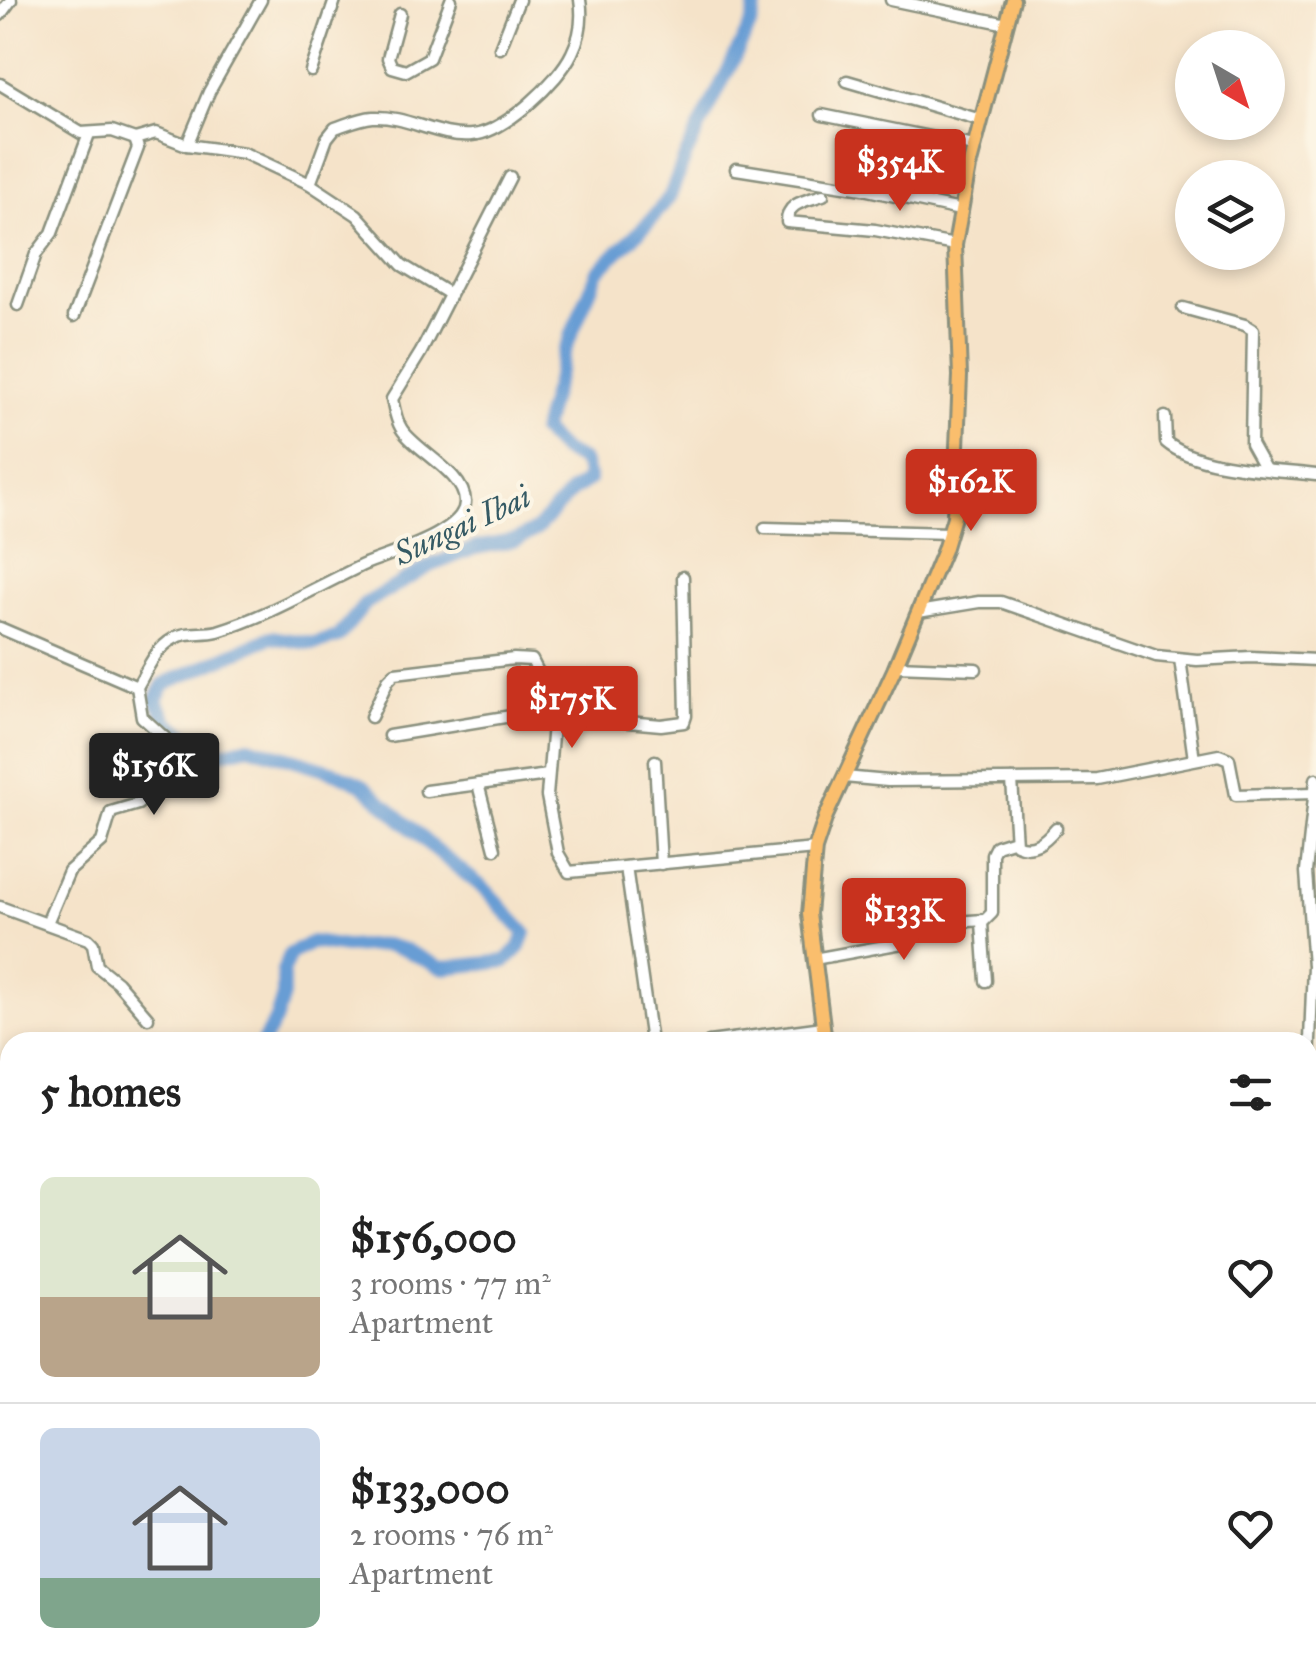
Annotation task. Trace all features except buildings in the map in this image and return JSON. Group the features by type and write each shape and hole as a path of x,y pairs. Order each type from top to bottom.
{"main road":[{"path":"824,1032 809,896 814,849 896,666 949,533 955,507 960,376 955,245 974,146 1013,0"}],"street":[{"path":"0,16 11,0"},
{"path":"187,145 209,92 262,0"},
{"path":"311,70 335,0"},
{"path":"400,14 388,58 392,67 406,71 429,58 451,0"},
{"path":"500,48 519,0"},
{"path":"310,184 327,138 335,128 375,117 434,132 469,136 494,128 521,110 570,57 578,36 580,0"},
{"path":"891,0 1007,24"},
{"path":"847,82 981,120"},
{"path":"0,84 80,133 112,131 136,139 156,132 187,145 244,153 310,184 356,215 402,265 448,293"},
{"path":"822,114 974,146"},
{"path":"18,305 36,254 52,232 89,134"},
{"path":"74,316 138,148 136,139"},
{"path":"736,169 863,189 960,210"},
{"path":"47,923 69,871 102,842 111,812 138,804 144,798 144,772 163,747 165,738 142,717 137,704 137,687 155,656 179,635 216,631 421,543 456,520 464,510 466,500 459,486 400,427 393,396 421,352 510,178"},
{"path":"823,195 794,204 787,222 844,225 955,245"},
{"path":"1183,308 1253,330 1251,444 1264,470"},
{"path":"1165,417 1164,437 1170,447 1225,464 1316,474"},
{"path":"765,528 949,533"},
{"path":"388,736 549,713 661,725 684,722 683,577"},
{"path":"918,612 979,602 1006,603 1134,650 1180,659 1316,660"},
{"path":"0,628 137,687"},
{"path":"372,717 388,680 395,674 524,658 536,663 540,671 549,713 549,814 563,867 576,874 814,849"},
{"path":"1180,659 1194,759"},
{"path":"896,666 976,669"},
{"path":"844,777 888,781 1108,778 1194,759 1228,757 1236,795 1314,794"},
{"path":"655,761 661,864"},
{"path":"426,791 548,774"},
{"path":"1310,1032 1313,966 1306,872 1316,778"},
{"path":"1012,780 1015,840 1020,846 1034,846 1056,828"},
{"path":"478,784 495,849"},
{"path":"814,959 902,943 905,930 911,926 984,920 992,914 993,849 1015,840"},
{"path":"626,868 649,1032"},
{"path":"0,907 91,942 97,966 148,1018"},
{"path":"984,920 986,981"},
{"path":"785,1032 823,1027"}],"waterway":[{"name":"Sungai Ibai","path":"269,1032 283,996 283,971 290,954 312,942 345,947 386,945 442,968 506,961 520,947 525,933 486,890 363,785 335,772 249,746 215,754 168,722 156,700 164,684 271,637 314,644 338,637 366,603 430,566 475,548 517,540 537,529 572,491 589,480 583,461 562,451 542,431 565,350 598,271 670,196 686,155 752,22 757,0"}]}
